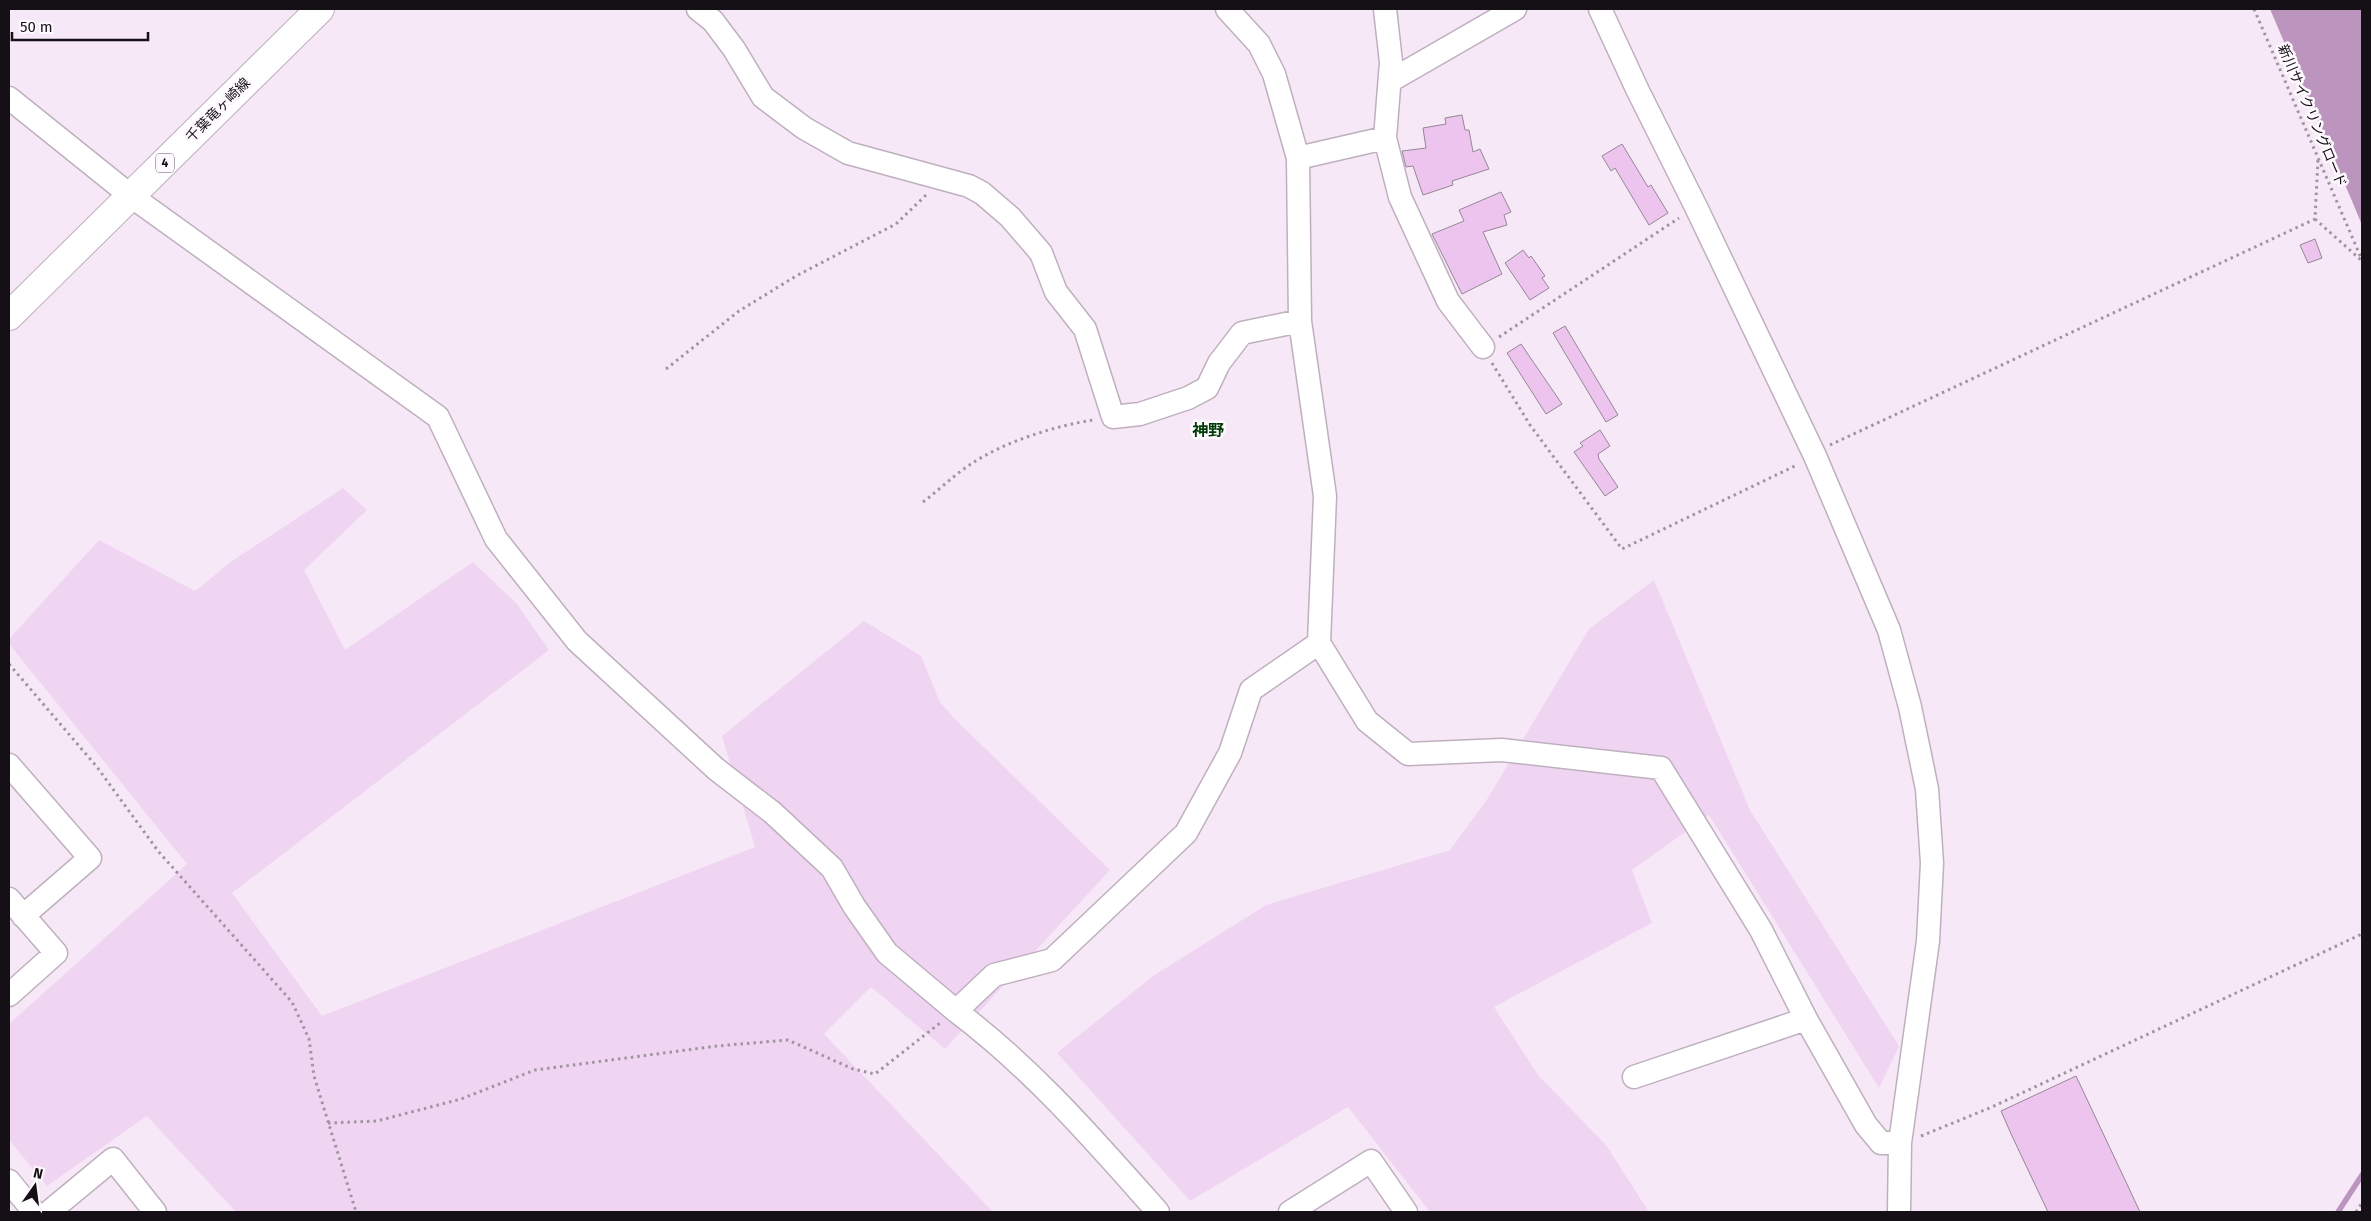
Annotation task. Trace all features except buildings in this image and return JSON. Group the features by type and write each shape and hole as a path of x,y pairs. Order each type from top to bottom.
{"main road":[{"name":"千葉竜ヶ崎線","path":"9,316 320,9"}],"street":[{"path":"698,9 713,21 734,49 763,97 804,128 848,152 969,186 982,193 1010,217 1041,253 1056,292 1085,329 1114,416 1140,414 1207,388 1218,363 1242,333 1300,321"},
{"path":"1227,9 1259,44 1274,74 1298,158 1300,321 1325,496 1319,643 1367,721 1408,754 1502,750 1661,768 1761,930 1806,1019 1866,1125 1881,1143 1900,1143"},
{"path":"1385,9 1391,62 1385,138 1400,197 1448,301 1483,348"},
{"path":"1390,81 1515,9"},
{"path":"1600,9 1815,454 1889,630 1910,707 1927,789 1932,863 1928,941 1900,1143 1899,1212"},
{"path":"9,98 132,196 438,416 496,539 577,641 716,770 773,813 832,868 854,906 887,953 1010,1054 1070,1113 1158,1212"},
{"path":"1298,158 1385,138"},
{"path":"956,1011 994,975 1052,960 1186,833 1230,752 1251,690 1319,643"},
{"path":"9,765 90,858 16,908 56,953 9,995"},
{"path":"1634,1077 1806,1019"},
{"path":"49,1212 113,1159 156,1212"},
{"path":"1290,1212 1371,1161 1406,1212"},
{"path":"9,1181 34,1212"}],"path":[{"name":"新川サイクリングロード","path":"2254,9 2362,260"},
{"path":"2315,219 2318,159"},
{"path":"666,369 739,311 796,276 896,224 942,179"},
{"path":"1696,207 1483,348 1530,425 1622,549 1718,500 2315,219"},
{"path":"2315,219 2362,260"},
{"path":"923,502 971,464 998,448 1076,422 1114,416"},
{"path":"9,664 97,767 158,851 292,1002 309,1039 314,1076 356,1212"},
{"path":"1900,1143 1992,1107 2362,934"},
{"path":"328,1123 386,1119 461,1099 535,1070 717,1046 788,1040 853,1069 875,1074 956,1011"},
{"path":"2356,1212 2362,1204"}],"shaded area":[{"path":"2270,9 2362,9 2362,225 2352,201"},
{"path":"343,488 367,510 304,570 345,650 473,562 517,604 549,650 232,893 322,1016 755,847 722,736 864,621 921,656 940,702 955,719 1110,870 945,1049 871,987 824,1034 993,1212 236,1212 147,1116 47,1186 9,1140 9,1024 187,864 9,644 9,639 99,540 195,591 232,561"},
{"path":"1654,580 1750,810 1899,1046 1879,1088 1709,815 1632,870 1652,923 1494,1007 1538,1075 1606,1145 1649,1212 1430,1212 1348,1107 1190,1201 1057,1053 1153,976 1266,905 1450,850 1488,798 1589,629"}],"waterway":[{"path":"2338,1212 2362,1175"}],"district":[{"name":"神野","path":"1208,430"}]}
